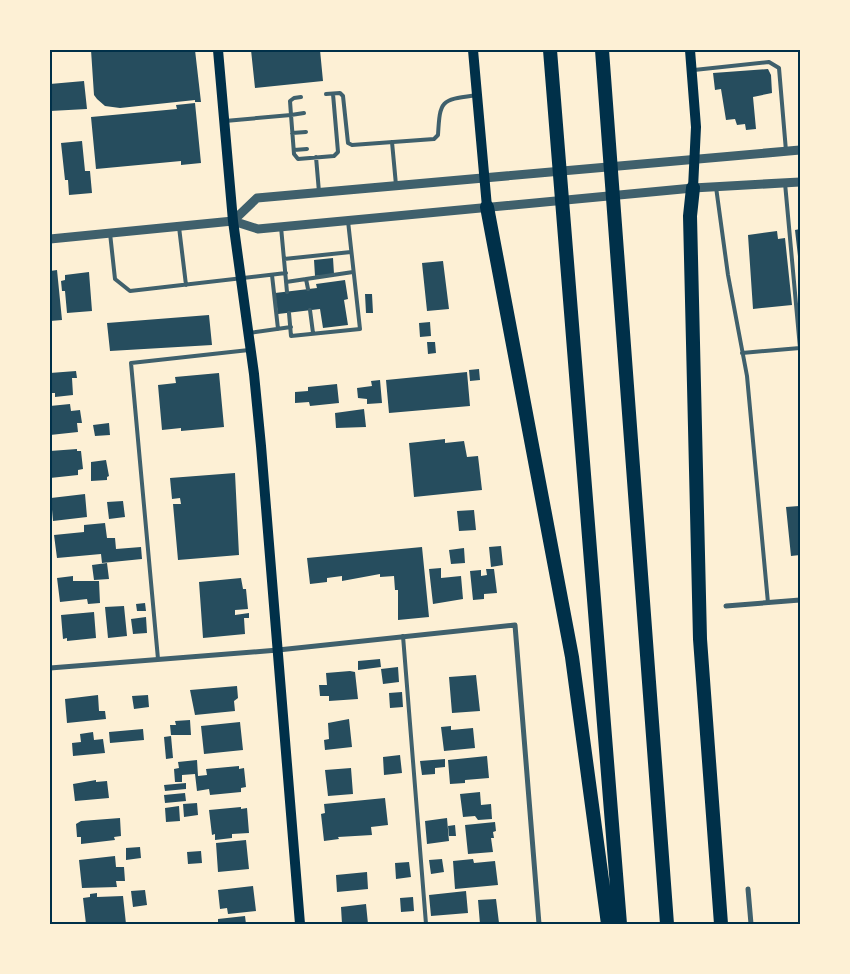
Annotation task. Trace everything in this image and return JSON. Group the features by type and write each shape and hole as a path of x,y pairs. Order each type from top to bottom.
{"highway":[{"path":"550,50 620,924"},
{"path":"602,50 667,924"},
{"path":"693,188 690,216 698,589 721,924"},
{"path":"487,207 572,657 608,924"}],"main road":[{"path":"218,50 233,221 251,350 261,446 300,924"},
{"path":"473,50 487,207"},
{"path":"690,50 696,127 693,188"}],"street":[{"path":"233,221 257,198 696,157 800,150"},
{"path":"50,239 233,221 258,228 693,188 800,182"},
{"path":"726,606 800,600"},
{"path":"50,668 278,650 515,625 539,924"},
{"path":"748,889 751,924"}],"lane":[{"path":"691,70 769,62 779,68 786,151"},
{"path":"326,94 340,93 343,96 348,143 352,145 434,139 438,135 440,107 453,98 477,95"},
{"path":"302,97 294,98 290,101 294,150 298,159 334,156 338,152 333,94"},
{"path":"327,111 334,110"},
{"path":"224,121 304,113"},
{"path":"329,130 336,129"},
{"path":"292,133 306,132"},
{"path":"392,142 396,185"},
{"path":"330,146 337,146"},
{"path":"294,150 307,149"},
{"path":"316,157 319,192"},
{"path":"742,353 800,348 785,183"},
{"path":"716,187 728,275 747,376 768,603"},
{"path":"289,313 291,336 360,329 348,220"},
{"path":"281,226 288,292"},
{"path":"179,227 186,285"},
{"path":"110,233 115,279 130,291 286,273"},
{"path":"284,260 351,252"},
{"path":"286,282 353,272"},
{"path":"272,275 278,329"},
{"path":"306,279 308,289"},
{"path":"310,310 313,333"},
{"path":"249,334 291,327"},
{"path":"158,660 130,363 251,350"},
{"path":"403,636 426,924"}],"building":[{"path":"91,50 195,50 201,102 195,102 195,100 120,108 105,106 94,95"},
{"path":"251,50 320,50 323,81 255,88"},
{"path":"768,69 771,75 772,93 753,97 756,129 746,130 745,124 737,125 735,119 726,120 721,89 715,90 713,73"},
{"path":"84,81 87,109 50,111 50,84"},
{"path":"195,103 201,163 181,165 181,161 96,169 91,117 177,109 176,105"},
{"path":"82,141 85,171 90,171 92,193 69,195 68,180 65,180 61,143"},
{"path":"800,229 800,265 799,265 795,230"},
{"path":"777,231 778,239 785,238 792,305 753,309 748,235"},
{"path":"333,258 334,274 315,276 314,260"},
{"path":"443,261 449,309 427,311 422,263"},
{"path":"57,270 62,320 50,321 50,271"},
{"path":"89,272 92,311 67,313 65,291 62,291 61,281 65,280 65,275"},
{"path":"345,280 348,299 344,300 348,325 323,328 320,309 278,314 275,293 317,288 316,284"},
{"path":"365,294 372,294 373,313 366,313"},
{"path":"209,315 212,345 110,351 107,323"},
{"path":"430,322 431,336 420,337 419,323"},
{"path":"427,342 435,342 436,353 428,354"},
{"path":"479,369 480,380 470,381 469,370"},
{"path":"76,371 77,378 72,378 73,395 55,397 55,393 50,393 50,373"},
{"path":"467,372 470,406 389,413 386,380"},
{"path":"219,373 224,427 181,431 181,428 162,430 158,385 176,383 175,377"},
{"path":"380,380 382,403 367,404 367,399 358,398 357,388 372,386 371,381"},
{"path":"337,384 339,403 310,406 309,402 295,403 295,392 308,391 308,387"},
{"path":"70,404 71,411 80,410 82,423 77,423 78,432 50,435 50,406"},
{"path":"364,409 366,427 336,428 335,413"},
{"path":"109,423 110,435 95,436 93,425"},
{"path":"445,439 445,443 464,441 467,457 478,456 482,490 414,497 409,443"},
{"path":"77,449 77,451 81,451 83,469 78,470 78,475 50,478 50,451"},
{"path":"106,460 109,476 107,480 91,481 91,462"},
{"path":"235,473 239,555 178,560 173,504 181,504 180,498 172,499 170,478"},
{"path":"85,494 87,517 53,521 51,498"},
{"path":"123,501 125,517 109,519 107,502"},
{"path":"799,506 800,555 791,556 786,507"},
{"path":"474,510 476,530 459,531 457,511"},
{"path":"105,523 107,538 115,538 116,549 141,547 142,559 102,563 101,554 57,558 54,535 84,532 84,525"},
{"path":"501,546 503,565 491,567 489,547"},
{"path":"422,547 429,617 398,620 398,590 395,590 394,576 380,577 380,574 342,581 342,576 327,578 327,582 310,584 307,558"},
{"path":"464,548 465,563 451,564 449,550"},
{"path":"107,563 109,579 94,580 92,565"},
{"path":"441,568 441,578 461,576 463,599 433,604 429,569"},
{"path":"486,569 494,569 497,593 484,594 484,599 473,600 470,571 481,570 481,576 487,575"},
{"path":"73,576 73,581 99,581 100,603 88,604 87,599 60,602 57,578"},
{"path":"241,578 243,589 246,589 248,609 235,610 235,615 249,613 249,618 244,618 245,634 203,638 199,582"},
{"path":"145,603 146,611 137,611 136,604"},
{"path":"124,606 127,636 108,638 105,607"},
{"path":"94,612 96,638 67,641 67,638 63,639 61,615"},
{"path":"146,617 147,633 133,634 131,619"},
{"path":"380,659 381,667 358,670 358,661"},
{"path":"398,667 399,682 383,684 381,669"},
{"path":"355,672 358,699 329,701 329,696 320,696 319,685 327,685 326,673"},
{"path":"476,675 480,711 452,713 449,677"},
{"path":"237,686 238,698 234,701 235,711 195,715 190,690"},
{"path":"402,692 403,707 390,708 389,693"},
{"path":"98,695 99,711 105,711 106,719 67,723 65,699"},
{"path":"148,695 149,707 134,709 132,696"},
{"path":"349,719 352,747 325,750 324,740 329,739 328,723"},
{"path":"190,720 191,735 171,735 170,725 176,725 175,721"},
{"path":"240,722 243,750 204,754 201,726"},
{"path":"451,726 451,730 473,728 475,748 444,751 441,727"},
{"path":"143,729 144,740 110,743 109,732"},
{"path":"93,732 94,740 103,739 105,753 73,756 72,743 81,742 80,734"},
{"path":"171,736 173,758 166,759 164,737"},
{"path":"400,755 402,773 384,775 383,757"},
{"path":"487,756 489,778 465,780 465,783 450,784 448,760"},
{"path":"445,759 445,767 435,768 435,774 422,775 420,761"},
{"path":"197,760 198,776 207,775 206,769 239,766 239,769 244,768 246,787 241,788 241,792 210,795 209,789 197,791 195,774 182,775 182,782 175,782 174,769 179,768 178,762"},
{"path":"351,768 353,794 328,796 325,770"},
{"path":"96,780 96,782 107,781 109,798 75,801 73,784"},
{"path":"186,783 186,789 165,791 164,785"},
{"path":"480,792 481,805 491,804 492,819 478,820 475,816 463,817 460,794"},
{"path":"185,793 186,801 165,803 164,795"},
{"path":"385,798 388,825 371,827 372,835 338,837 339,839 324,841 321,814 325,813 324,804"},
{"path":"197,803 198,815 184,817 183,804"},
{"path":"179,806 180,821 166,822 165,808"},
{"path":"241,807 241,809 247,808 249,833 232,834 232,838 215,840 215,834 212,835 209,810"},
{"path":"120,818 121,836 114,837 115,840 81,844 81,837 77,837 76,824 81,821"},
{"path":"447,818 449,841 427,844 425,821"},
{"path":"495,822 496,831 493,832 494,838 491,838 493,852 468,854 465,825"},
{"path":"455,825 456,836 449,836 448,826"},
{"path":"246,840 249,869 218,872 216,843"},
{"path":"140,847 141,858 126,860 126,848"},
{"path":"201,851 202,863 188,864 187,852"},
{"path":"115,856 116,867 124,867 125,881 116,881 117,887 82,888 79,860"},
{"path":"442,859 444,872 431,874 429,860"},
{"path":"473,859 474,863 495,861 498,885 455,889 453,861"},
{"path":"409,862 411,877 396,879 395,863"},
{"path":"367,872 368,889 337,892 336,875"},
{"path":"253,886 256,911 228,914 227,908 220,909 218,890"},
{"path":"145,890 147,905 133,907 131,891"},
{"path":"466,891 468,913 431,916 429,895"},
{"path":"97,893 97,897 123,896 126,924 86,924 83,898"},
{"path":"413,897 414,911 401,912 400,898"},
{"path":"496,899 499,923 480,924 478,900"},
{"path":"366,904 368,924 342,924 341,907"},
{"path":"245,916 246,924 218,924 218,919"}]}
